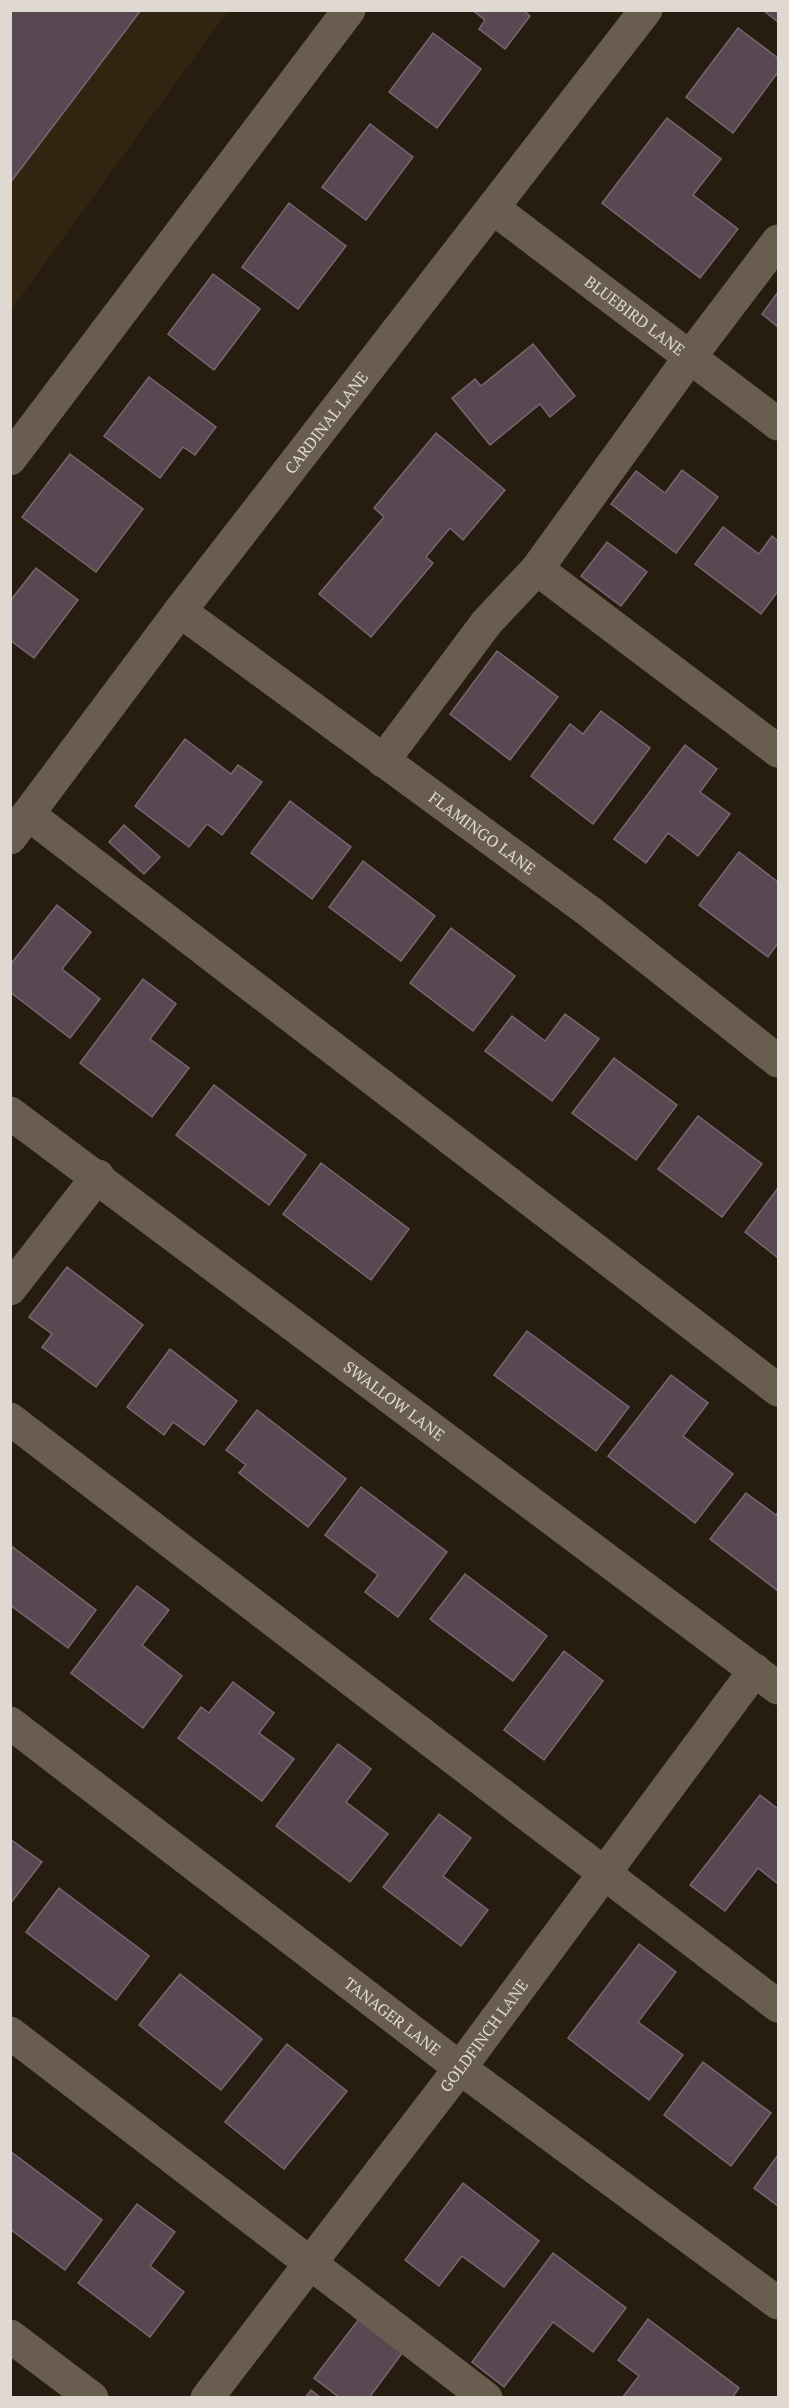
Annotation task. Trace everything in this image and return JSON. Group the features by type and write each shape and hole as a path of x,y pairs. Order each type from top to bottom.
{"street":[{"path":"10,459 349,10"},
{"name":"CARDINAL LANE","path":"19,826 180,611 646,10"},
{"name":"BLUEBIRD LANE","path":"493,208 778,424"},
{"path":"383,761 487,622 537,569 690,357 778,241"},
{"path":"537,569 778,751"},
{"name":"FLAMINGO LANE","path":"180,611 590,912 778,1061"},
{"path":"19,826 778,1390"},
{"name":"SWALLOW LANE","path":"10,1113 98,1176 767,1679"},
{"path":"10,1289 98,1176"},
{"path":"10,1419 778,2006"},
{"name":"GOLDFINCH LANE","path":"207,2397 460,2068 604,1875 767,1679"},
{"name":"TANAGER LANE","path":"10,1723 460,2068 778,2303"},
{"path":"10,2033 486,2397"},
{"path":"10,2336 92,2397"}],"shaded area":[{"path":"11,11 228,11 11,310"}],"building":[{"path":"10,10 141,10 10,183"},
{"path":"472,10 523,10 530,16 505,49 479,29 485,20"},
{"path":"764,10 778,10 778,22 764,11"},
{"path":"738,28 778,58 778,72 733,133 686,97"},
{"path":"433,33 481,69 437,128 389,92"},
{"path":"667,118 721,159 693,195 738,229 700,278 602,203"},
{"path":"370,124 413,157 366,220 322,187"},
{"path":"289,203 346,246 298,309 242,267"},
{"path":"213,274 260,309 214,370 168,334"},
{"path":"778,292 778,327 762,314"},
{"path":"533,344 575,396 550,417 540,404 490,445 452,398 475,379 481,386"},
{"path":"149,377 216,427 195,455 183,447 160,478 104,436"},
{"path":"436,433 505,490 463,540 450,528 426,557 433,563 371,637 319,594 384,517 374,508"},
{"path":"70,454 143,509 96,572 22,517"},
{"path":"682,470 718,497 676,553 611,504 636,471 665,493"},
{"path":"723,527 759,554 772,536 778,541 778,591 761,614 695,564"},
{"path":"607,542 647,572 621,606 581,576"},
{"path":"36,568 78,600 34,658 10,640 10,601"},
{"path":"497,651 558,697 510,760 450,714"},
{"path":"601,711 650,748 593,824 531,776 570,724 583,734"},
{"path":"185,739 231,774 238,765 262,782 222,835 207,824 189,847 135,806"},
{"path":"685,745 717,769 700,792 730,814 698,856 668,833 646,863 614,839"},
{"path":"290,801 351,847 312,899 251,853"},
{"path":"124,825 160,857 144,874 109,842"},
{"path":"739,852 778,882 778,943 768,957 699,905"},
{"path":"363,861 435,916 401,961 329,907"},
{"path":"57,905 91,932 62,969 100,999 70,1038 10,992 10,965"},
{"path":"451,928 515,976 473,1031 410,983"},
{"path":"143,979 176,1004 150,1039 189,1068 152,1117 80,1063"},
{"path":"565,1014 599,1039 552,1101 485,1051 512,1016 545,1041"},
{"path":"614,1058 677,1105 636,1160 572,1113"},
{"path":"214,1085 306,1155 269,1205 176,1135"},
{"path":"698,1116 762,1164 722,1217 658,1169"},
{"path":"321,1163 409,1229 371,1280 283,1214"},
{"path":"778,1188 778,1258 745,1232"},
{"path":"67,1267 143,1325 96,1387 42,1347 52,1334 29,1317"},
{"path":"527,1331 629,1407 596,1451 494,1375"},
{"path":"170,1349 237,1401 204,1445 173,1422 164,1435 127,1407"},
{"path":"671,1375 708,1403 683,1436 733,1474 695,1523 608,1456"},
{"path":"257,1410 346,1479 308,1527 239,1473 246,1465 226,1450"},
{"path":"361,1487 447,1552 398,1617 365,1592 378,1575 325,1535"},
{"path":"746,1493 776,1515 778,1512 778,1591 710,1539"},
{"path":"10,1545 96,1610 68,1648 10,1605"},
{"path":"465,1574 547,1636 513,1681 430,1619"},
{"path":"137,1586 169,1610 142,1645 182,1676 143,1728 71,1673"},
{"path":"564,1651 603,1681 544,1760 504,1730"},
{"path":"233,1682 274,1713 259,1733 294,1759 262,1801 178,1738 201,1707 209,1713"},
{"path":"338,1744 371,1769 346,1802 388,1834 350,1882 276,1826"},
{"path":"760,1795 778,1809 778,1884 758,1868 725,1911 690,1885"},
{"path":"439,1814 471,1838 443,1876 488,1910 461,1946 383,1887"},
{"path":"10,1839 42,1862 10,1904"},
{"path":"59,1888 149,1956 116,2000 26,1932"},
{"path":"639,1944 676,1972 638,2022 683,2055 649,2100 568,2038"},
{"path":"180,1974 262,2039 221,2090 139,2025"},
{"path":"287,2044 347,2091 284,2169 225,2122"},
{"path":"703,2062 771,2113 731,2166 664,2115"},
{"path":"10,2151 102,2220 65,2270 10,2229"},
{"path":"778,2155 778,2206 754,2188"},
{"path":"463,2183 539,2241 504,2287 462,2256 439,2286 405,2260"},
{"path":"137,2204 175,2232 150,2266 184,2292 150,2337 78,2283"},
{"path":"553,2253 626,2308 593,2352 553,2322 504,2387 472,2362"},
{"path":"359,2319 403,2352 369,2398 340,2398 314,2378"},
{"path":"648,2319 739,2388 732,2398 622,2398 639,2376 618,2360"},
{"path":"311,2390 321,2398 305,2398"}]}
